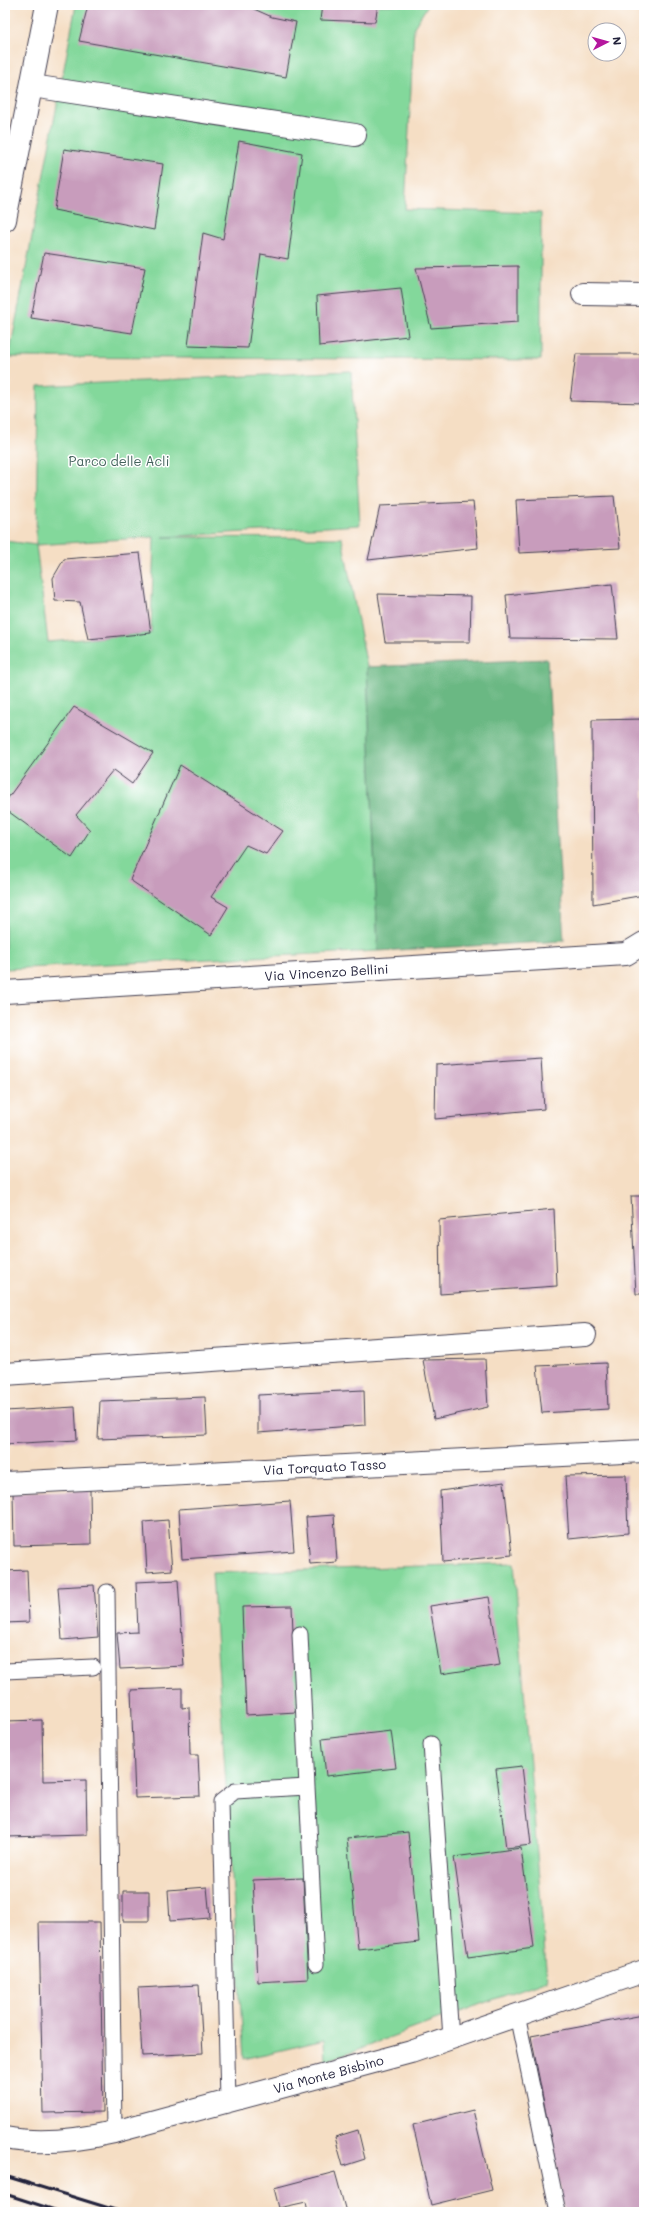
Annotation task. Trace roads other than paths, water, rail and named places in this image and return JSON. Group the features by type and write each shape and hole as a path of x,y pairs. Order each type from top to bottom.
{"street":[{"path":"5,220 47,5"},
{"path":"32,86 355,135"},
{"path":"583,294 644,295"},
{"name":"Via Vincenzo Bellini","path":"5,992 626,954 644,943"},
{"path":"5,1374 585,1335"},
{"name":"Via Torquato Tasso","path":"5,1483 644,1451"},
{"name":"Via Monte Bisbino","path":"5,2138 21,2142 64,2141 114,2132 411,2052 644,1971"}],"lane":[{"path":"107,1592 114,2132"},
{"path":"300,1634 316,1964"},
{"path":"5,1671 92,1667"},
{"path":"432,1744 451,2038"},
{"path":"228,2101 220,1802 235,1791 307,1787"},
{"path":"517,2015 558,2212"}],"railway":[{"path":"5,2176 122,2212"},
{"path":"5,2194 61,2212"}],"park label":[{"name":"Parco delle Acli","path":"119,461"}]}
